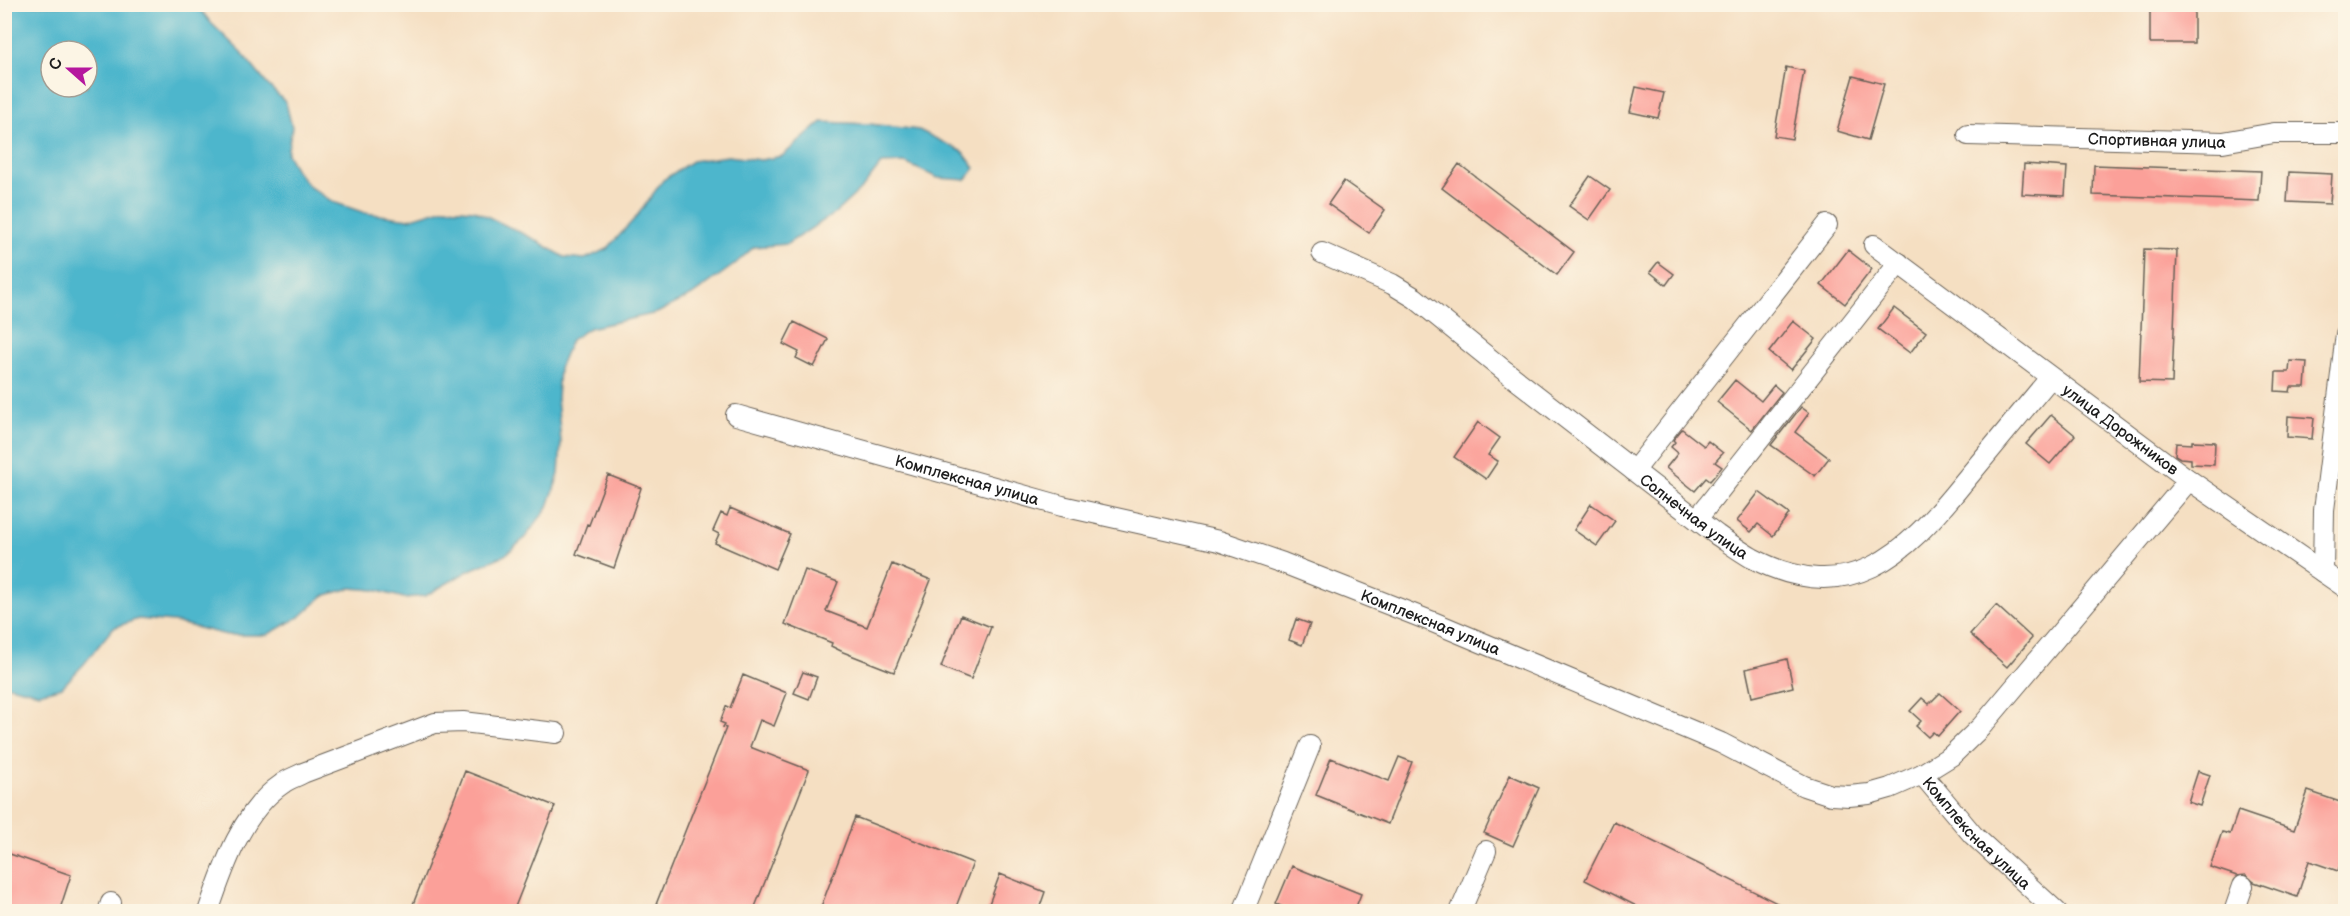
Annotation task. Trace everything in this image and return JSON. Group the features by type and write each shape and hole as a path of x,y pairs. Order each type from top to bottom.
{"street":[{"name":"Спортивная улица","path":"1968,135 2223,142 2274,133 2346,133"},
{"path":"1634,471 1827,225"},
{"name":"улица Дорожников","path":"1874,245 2189,480 2346,588"},
{"name":"Солнечная улица","path":"1322,253 1415,298 1697,519 1752,558 1804,576 1822,577 1857,573 1885,561 1908,544 1940,512 2050,378"},
{"path":"1697,519 1899,263"},
{"path":"2323,572 2324,510 2346,334"},
{"name":"Комплексная улица","path":"736,415 1062,506 1219,541 1283,563 1433,622 1721,743 1804,786 1831,795 1849,796 1890,788 1922,774 1973,835 2057,912"},
{"path":"1922,774 1951,756 1981,727 2189,480"},
{"path":"208,912 229,859 252,815 264,799 282,783 435,723 462,722 556,733"},
{"path":"1243,912 1310,746"},
{"path":"1460,912 1486,851"},
{"path":"2234,912 2243,886"}],"water":[{"path":"4,5 197,5 286,103 292,127 287,154 297,172 311,188 333,202 365,213 409,219 445,208 474,210 536,240 564,257 585,259 607,249 637,216 663,180 692,161 728,156 761,160 782,156 822,122 870,124 919,130 963,152 975,168 966,180 938,178 905,163 881,164 863,187 834,214 787,244 754,247 734,265 692,295 657,313 589,328 571,340 559,368 557,399 561,442 559,474 548,507 524,539 505,555 470,570 425,596 404,598 374,590 351,588 323,596 301,616 267,635 227,635 174,622 138,619 113,628 62,687 39,693 5,685"}],"building":[{"path":"2150,4 2194,4 2194,43 2150,43"},
{"path":"1786,67 1804,71 1792,139 1774,136"},
{"path":"1853,76 1884,84 1868,140 1837,131"},
{"path":"1636,87 1664,93 1658,118 1630,112"},
{"path":"1459,164 1574,252 1557,275 1442,188"},
{"path":"2024,164 2067,167 2065,196 2022,194"},
{"path":"2094,165 2261,171 2259,201 2093,195"},
{"path":"2289,172 2332,174 2330,204 2287,202"},
{"path":"1590,176 1610,190 1589,220 1569,206"},
{"path":"1344,181 1385,210 1369,233 1328,204"},
{"path":"2144,249 2177,250 2172,383 2139,382"},
{"path":"1848,250 1872,269 1845,304 1821,285"},
{"path":"1658,262 1674,274 1666,285 1650,272"},
{"path":"1894,308 1926,332 1910,353 1878,329"},
{"path":"1793,321 1816,339 1791,370 1769,352"},
{"path":"794,322 828,339 814,367 796,358 799,352 783,344"},
{"path":"2290,361 2307,362 2305,387 2291,387 2290,392 2275,391 2276,372 2289,372"},
{"path":"1735,380 1761,401 1774,385 1782,392 1752,430 1717,402"},
{"path":"1801,407 1809,413 1795,432 1829,458 1815,476 1771,445"},
{"path":"2051,415 2075,435 2050,464 2026,444"},
{"path":"2288,416 2314,418 2312,439 2287,437"},
{"path":"1478,422 1500,438 1488,455 1498,461 1486,479 1454,457"},
{"path":"1682,429 1704,446 1708,441 1723,453 1715,462 1722,467 1710,481 1706,478 1695,491 1666,468 1678,453 1671,447 1675,442 1673,440"},
{"path":"2192,441 2215,442 2214,465 2191,464 2191,459 2175,455 2176,443 2192,444"},
{"path":"608,475 641,488 614,568 576,554"},
{"path":"1759,492 1789,514 1773,536 1758,524 1751,532 1737,521"},
{"path":"1591,504 1615,521 1597,546 1574,530"},
{"path":"730,508 790,534 775,569 715,543 719,534 713,531 721,513 727,516"},
{"path":"892,564 931,580 894,672 843,652 831,646 832,643 785,624 805,570 838,582 826,611 867,627"},
{"path":"1996,605 2032,638 2007,667 1970,634"},
{"path":"961,615 991,627 971,679 941,667"},
{"path":"1296,619 1310,624 1302,645 1289,640"},
{"path":"1787,659 1793,687 1752,697 1746,669"},
{"path":"803,672 817,677 809,699 794,693"},
{"path":"743,675 787,693 774,726 760,720 750,747 809,770 753,912 653,912 726,728 723,727 725,724 720,722 726,706 730,708"},
{"path":"1940,693 1960,711 1938,736 1933,732 1928,737 1916,726 1921,721 1910,711 1922,698 1929,704"},
{"path":"1399,757 1412,762 1388,824 1316,795 1331,758 1389,781"},
{"path":"465,771 555,806 513,912 410,912"},
{"path":"2198,771 2210,775 2200,806 2188,802"},
{"path":"1510,775 1539,788 1513,846 1484,833"},
{"path":"2308,791 2346,804 2346,848 2338,871 2309,861 2297,897 2254,882 2246,875 2237,876 2210,867 2222,832 2230,834 2238,811 2294,830"},
{"path":"855,817 973,863 954,912 819,912"},
{"path":"1614,822 1795,912 1648,912 1585,880"},
{"path":"4,852 71,875 59,912 4,912"},
{"path":"1292,866 1361,894 1354,912 1295,912 1276,904"},
{"path":"1000,874 1045,892 1038,912 986,912"}]}
